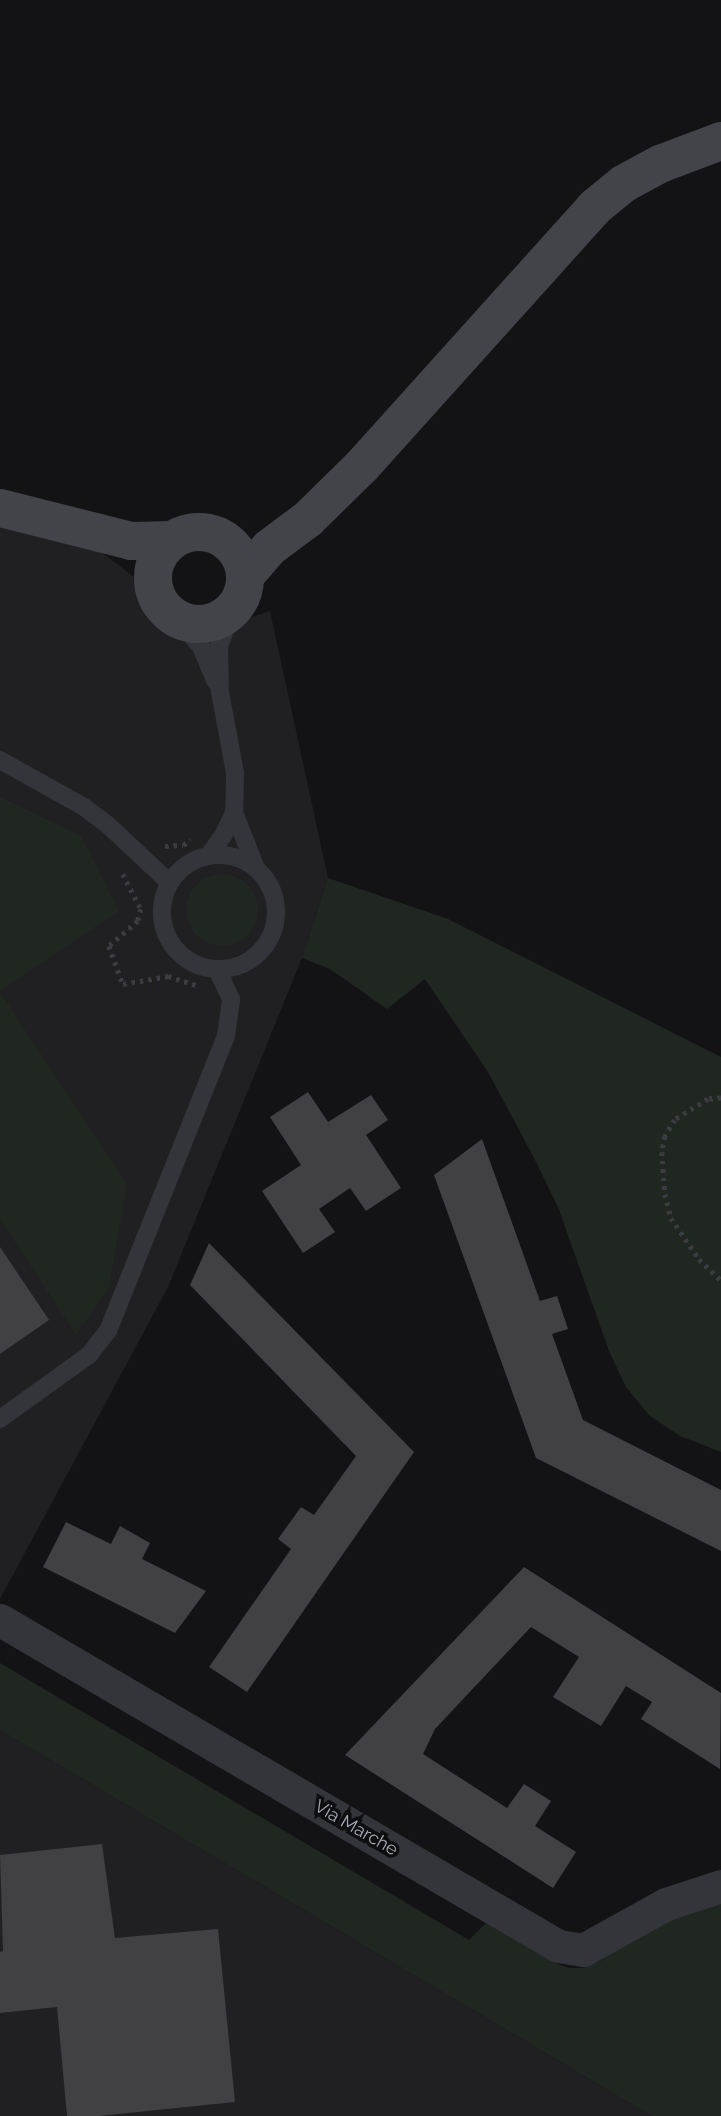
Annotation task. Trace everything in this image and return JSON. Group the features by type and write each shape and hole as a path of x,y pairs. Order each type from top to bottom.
{"street":[{"path":"82,530 123,556 152,582 160,603 177,619 187,623 217,621 252,547 286,535 317,511 362,467 594,207 623,184 660,164 721,141"},
{"path":"0,508 131,541 173,540 188,533 204,532 219,537 237,577"},
{"path":"152,582 155,562 173,540"},
{"name":"Via Marche","path":"0,1620 558,1946 583,1950 666,1904 721,1886"}],"lane":[{"path":"237,577 219,646 220,692 235,773 234,812 255,866 274,893 277,915 272,936 250,961 217,970 194,964 171,944 162,916 162,904 170,883 187,865 209,855 225,855 255,866"},
{"path":"177,619 201,647 220,692"},
{"path":"0,760 84,807 109,826 170,883"},
{"path":"209,855 223,836 234,812"},
{"path":"0,1419 89,1356 108,1331 226,1036 231,999 217,970"}],"path":[{"path":"120,870 141,909 138,921 109,946 123,984 168,976 201,988"},
{"path":"721,1098 708,1099 675,1120 665,1136 662,1152 665,1194 671,1217 699,1259 721,1280"}],"shaded area":[{"path":"0,517 96,548 133,576 143,586 156,608 175,626 210,631 270,611 328,878 302,958 168,1287 0,1599"},
{"path":"0,797 81,836 119,911 0,991"},
{"path":"229,874 248,884 256,896 256,924 248,936 236,944 215,946 196,936 188,924 186,903 196,884 208,876"},
{"path":"328,878 448,919 721,1057 721,1452 680,1436 649,1415 626,1387 609,1351 558,1207 533,1156 488,1072 425,979 387,1009 330,969 302,958"},
{"path":"0,992 127,1184 109,1287 76,1335 0,1219"},
{"path":"0,1663 469,1940 486,1923 555,1963 569,1968 582,1968 600,1961 643,1932 678,1916 721,1902 721,2116 652,2116 0,1730"},
{"path":"0,1730 652,2116 0,2116"}],"building":[{"path":"308,1092 328,1122 371,1095 388,1120 366,1135 401,1188 366,1211 350,1188 319,1209 335,1232 303,1253 262,1191 301,1165 270,1117"},
{"path":"482,1139 540,1301 557,1296 568,1329 552,1334 583,1420 721,1490 721,1551 536,1458 434,1175"},
{"path":"209,1243 414,1452 247,1692 209,1667 291,1549 278,1539 301,1507 314,1515 356,1456 190,1285"},
{"path":"0,1247 49,1320 0,1354"},
{"path":"66,1522 111,1544 120,1526 150,1543 142,1559 206,1591 175,1633 43,1567"},
{"path":"524,1567 721,1693 720,1769 641,1719 652,1702 626,1686 601,1726 553,1697 579,1657 531,1627 435,1729 423,1754 507,1808 524,1784 551,1801 535,1826 576,1852 553,1888 345,1755"},
{"path":"102,1844 115,1938 218,1929 235,2102 99,2116 67,2116 57,2007 0,2013 0,1952 3,1951 0,1855"}]}
